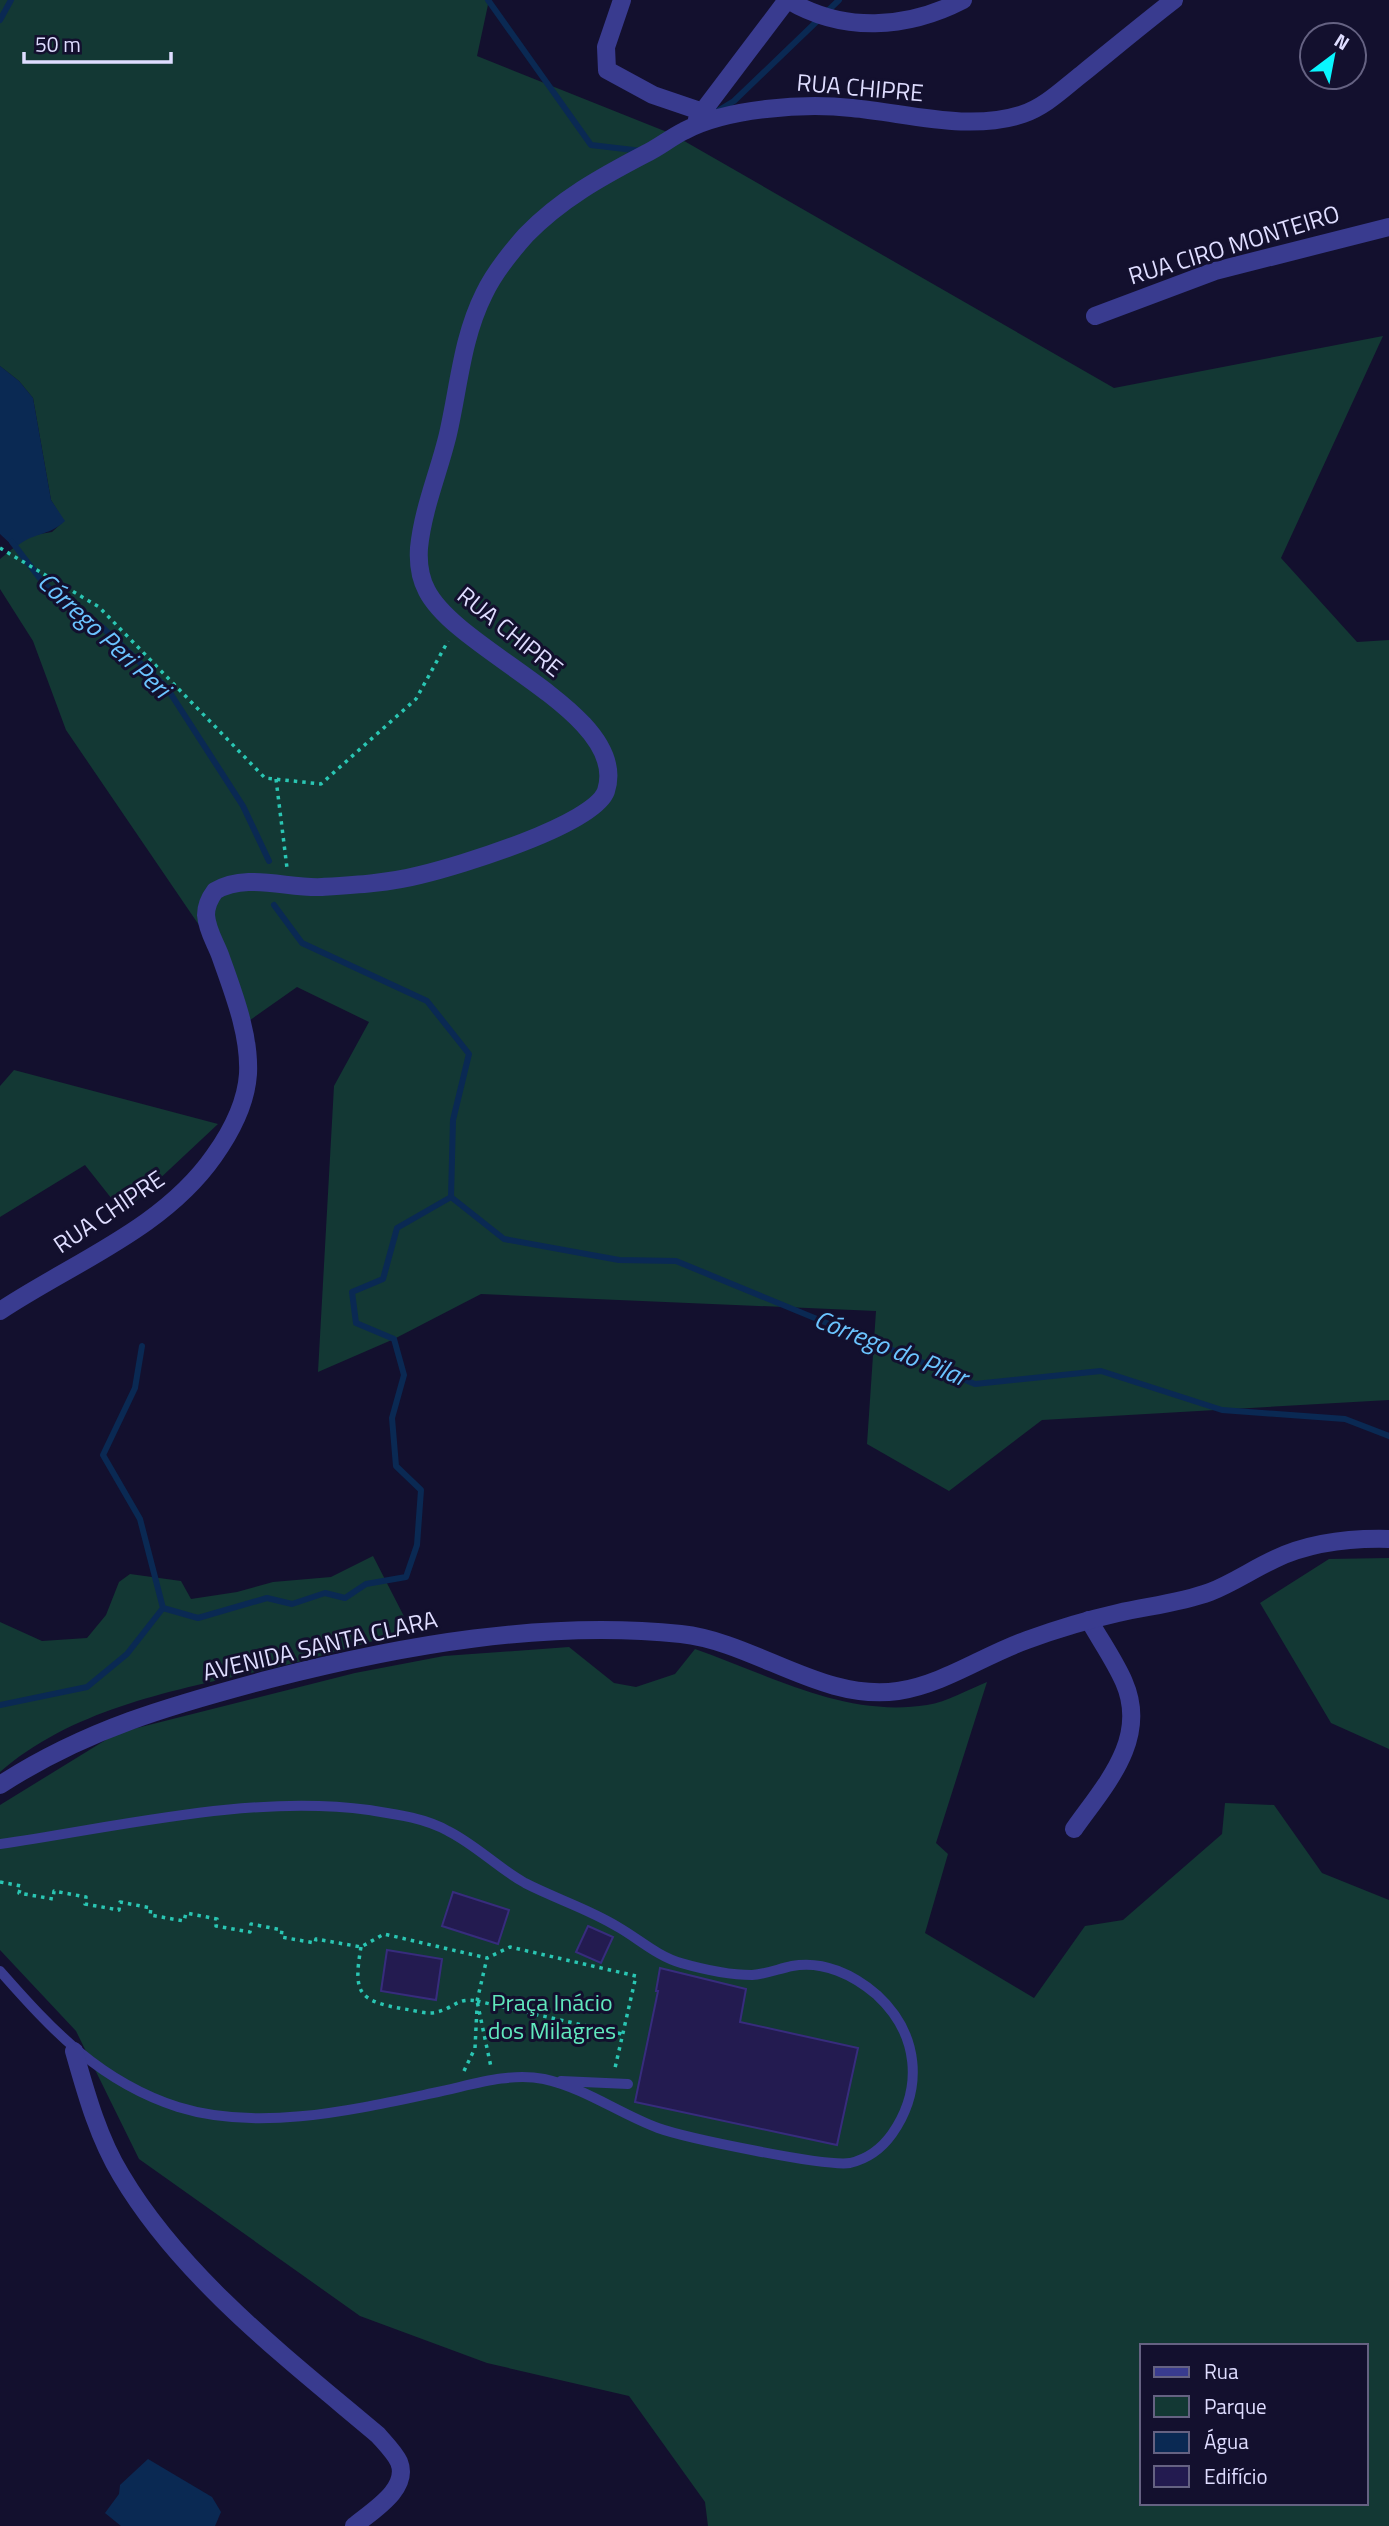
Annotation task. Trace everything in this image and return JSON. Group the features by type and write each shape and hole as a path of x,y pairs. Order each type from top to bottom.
{"street":[{"path":"621,0 606,47 607,69 653,95 703,112"},
{"path":"687,129 703,112 788,0 816,15 880,26 937,12 963,0"},
{"name":"RUA CHIPRE","path":"0,1311 126,1236 187,1188 214,1156 243,1101 248,1073 245,1040 233,993 208,929 207,906 215,891 225,885 256,883 315,887 417,876 474,859 562,825 593,810 605,795 609,768 596,739 549,694 506,665 457,626 427,592 419,570 419,546 426,509 448,436 464,349 485,291 509,255 558,205 615,168 687,129 755,110 786,106 846,107 966,121 1001,120 1027,114 1054,97 1174,0"},
{"name":"RUA CIRO MONTEIRO","path":"1095,316 1215,271 1389,227"},
{"name":"AVENIDA SANTA CLARA","path":"0,1785 66,1746 112,1725 169,1706 339,1662 443,1642 571,1632 683,1634 712,1639 808,1677 857,1689 896,1691 933,1682 1024,1641 1089,1620 1212,1591 1279,1557 1315,1545 1356,1538 1389,1539"},
{"path":"1074,1829 1119,1767 1130,1739 1132,1710 1125,1683 1089,1620"},
{"path":"74,2051 102,2136 120,2174 147,2213 218,2295 378,2435 398,2461 401,2475 397,2488 354,2526"}],"lane":[{"path":"0,1844 273,1807 365,1810 413,1818 448,1830 527,1884 593,1913 676,1962 739,1975 763,1974 807,1964 850,1976 879,1997 894,2017 905,2035 914,2067 911,2098 890,2137 865,2158 836,2164 675,2133 548,2080"},
{"path":"0,1971 74,2051 121,2081 177,2106 245,2119 283,2119 493,2079 516,2077 628,2084"}],"path":[{"path":"0,548 99,607 265,778 321,784 416,699 457,626"},
{"path":"276,779 289,885"},
{"path":"0,1882 21,1885 19,1893 53,1899 54,1891 86,1896 85,1904 119,1910 120,1902 151,1908 150,1915 184,1921 186,1913 217,1919 216,1926 250,1932 251,1924 282,1930 281,1937 361,1947 384,1934 486,1958 510,1947 636,1976 612,2083"},
{"path":"361,1947 357,1982 365,1998 374,2004 431,2013 460,1999 477,2001 623,2034"},
{"path":"449,2089 472,2059 477,2036 477,2001 486,1958"},
{"path":"477,2001 493,2079"}],"green space":[{"path":"0,0 489,0 477,56 672,134 1114,388 1383,336 1281,558 1357,642 1389,640 1389,1400 1042,1420 949,1491 867,1444 876,1311 481,1294 394,1339 318,1372 334,1086 369,1022 297,987 246,1023 233,975 66,730 33,641 0,589 0,559 28,536 52,532 64,521 51,500 33,398 19,381 0,366"},
{"path":"14,1070 218,1124 123,1213 85,1165 0,1217 0,1086"},
{"path":"373,1556 411,1630 298,1662 181,1689 103,1713 67,1728 32,1748 0,1772 0,1622 42,1641 87,1638 106,1615 119,1582 130,1574 181,1581 191,1599 237,1592 273,1582 331,1577"},
{"path":"1389,1558 1389,1749 1331,1723 1260,1603 1329,1559"},
{"name":"Praça Inácio dos Milagres","path":"569,1647 614,1683 636,1687 675,1674 695,1649 808,1692 866,1705 927,1705 987,1682 936,1843 948,1854 925,1933 1034,1998 1085,1926 1123,1920 1222,1834 1225,1803 1274,1805 1322,1873 1389,1900 1389,2526 708,2526 705,2502 629,2396 487,2363 360,2316 139,2159 76,2031 0,1950 0,1805 117,1733 355,1673 444,1656"}],"water":[{"path":"0,366 19,381 33,398 51,500 65,521 15,548 0,534"},
{"path":"148,2459 212,2497 221,2512 215,2526 121,2526 105,2513 119,2494 120,2485"}],"building":[{"path":"453,1892 509,1910 498,1944 442,1926"},
{"path":"588,1926 613,1937 601,1963 576,1952"},
{"path":"387,1950 442,1959 436,2000 381,1991"},
{"path":"660,1968 746,1989 740,2022 858,2048 837,2145 635,2102 658,1991"}],"waterway":[{"name":"Córrego Peri Peri","path":"0,20 11,0"},
{"path":"488,0 591,145 642,151"},
{"path":"716,112 734,101 839,0"},
{"name":"Córrego Peri Peri","path":"12,542 45,585 103,628 167,688 243,806 269,861"},
{"name":"Córrego Peri Peri","path":"163,1608 198,1618 267,1598 292,1604 325,1593 345,1598 366,1584 406,1577 417,1545 421,1490 396,1466 392,1418 404,1375 394,1339 356,1323 352,1292 383,1279 397,1228 451,1197 453,1120 469,1054 427,1001 302,943 274,905"},
{"name":"Córrego do Pilar","path":"451,1197 504,1239 619,1260 676,1261 975,1384 1101,1371 1222,1410 1345,1419 1389,1436"},
{"name":"Córrego Peri Peri","path":"0,1705 87,1687 127,1654 163,1608 140,1519 103,1455 135,1388 142,1346"}]}
